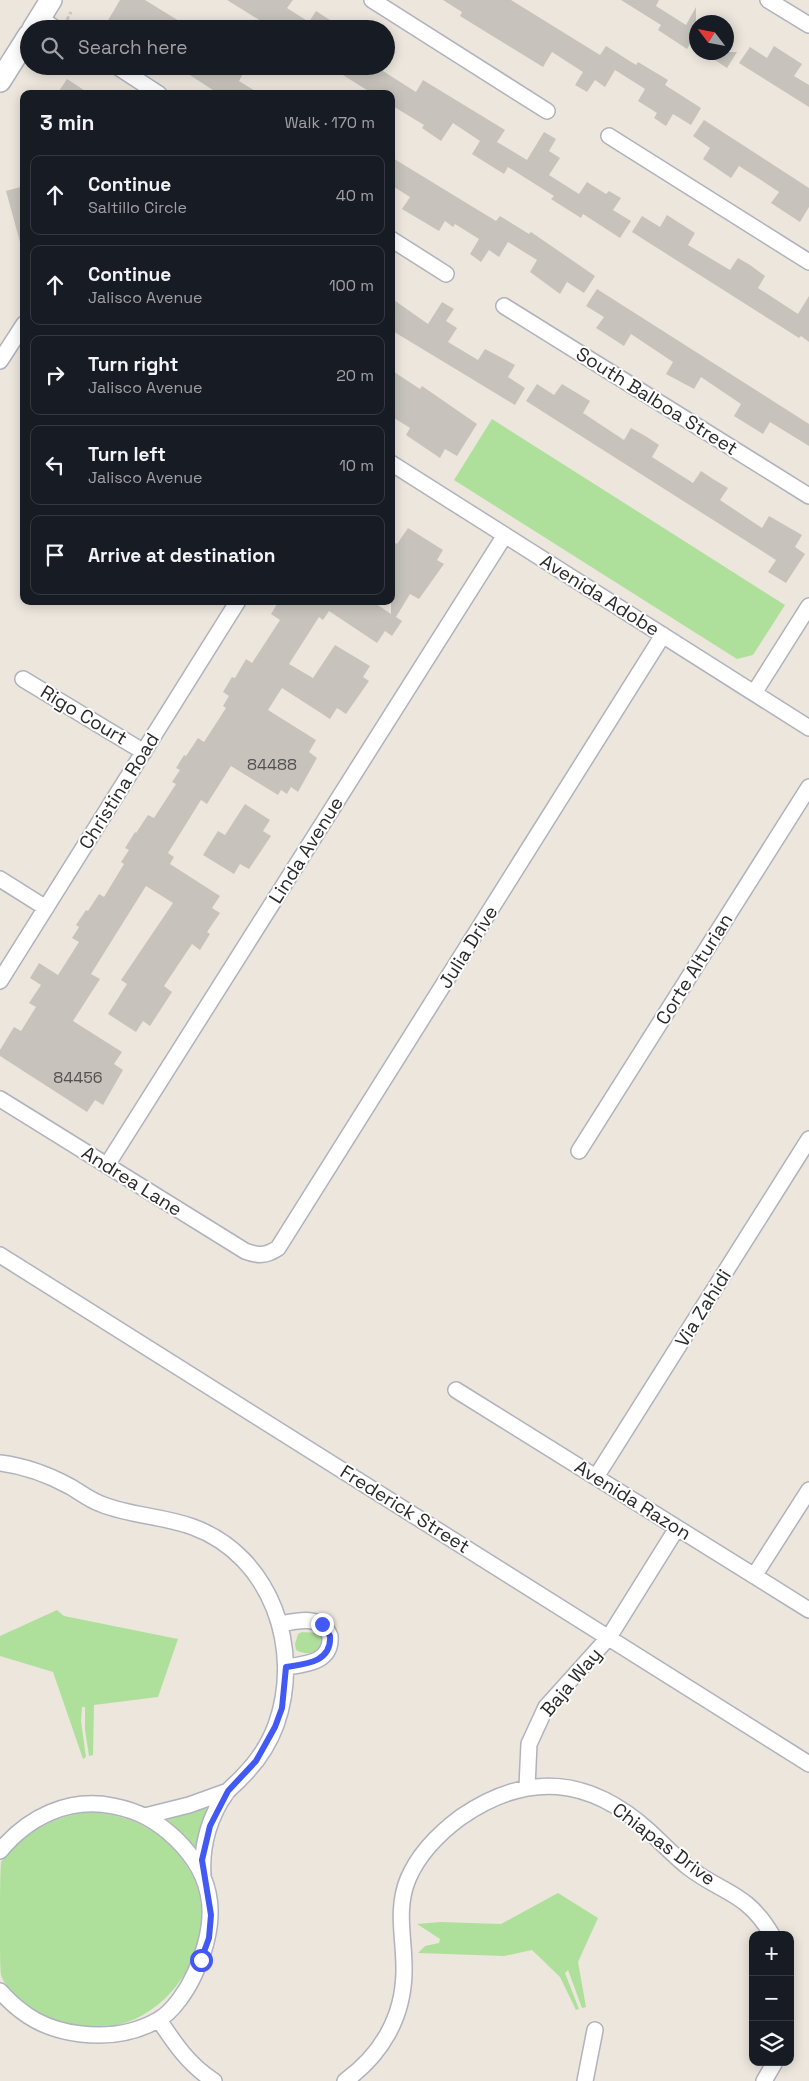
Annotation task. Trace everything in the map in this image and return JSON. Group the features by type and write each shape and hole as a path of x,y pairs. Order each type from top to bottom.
{"main road":[{"path":"42,20 51,0"},
{"path":"0,81 20,54"}],"street":[{"path":"372,0 547,111"},
{"path":"768,0 809,25"},
{"path":"130,75 153,90"},
{"path":"609,136 809,262"},
{"path":"395,242 446,274"},
{"name":"South Balboa Street","path":"504,306 809,496"},
{"path":"0,361 20,330"},
{"name":"Avenida Adobe","path":"395,466 809,728"},
{"name":"Linda Avenue","path":"107,1165 505,535"},
{"name":"Christina Road","path":"0,981 236,605"},
{"path":"754,693 809,606"},
{"name":"Julia Drive","path":"268,1255 278,1248 287,1236 663,635"},
{"name":"Rigo Court","path":"23,679 144,752"},
{"name":"Corte Alturian","path":"579,1151 809,786"},
{"path":"0,879 46,908"},
{"name":"Andrea Lane","path":"0,1099 245,1251 256,1255 268,1255"},
{"name":"Via Zahidi","path":"596,1477 809,1139"},
{"name":"Frederick Street","path":"0,1255 809,1764"},
{"name":"Avenida Razon","path":"456,1390 809,1610"},
{"path":"0,1464 30,1469 113,1508 174,1522 206,1533 249,1566 269,1596 281,1624 286,1667 282,1708 275,1727 256,1761 228,1791 210,1826 204,1847 203,1874"},
{"path":"754,1576 809,1490"},
{"name":"Baja Way","path":"526,1787 528,1744 535,1726 546,1707 609,1637 677,1528"},
{"path":"281,1624 312,1621 322,1624 330,1636 327,1651 320,1659 315,1662 286,1667"},
{"name":"Chiapas Drive","path":"345,2081 361,2070 376,2053 388,2035 399,2008 404,1973 400,1923 402,1901 407,1880 419,1858 448,1826 481,1804 498,1796 526,1787 560,1786 578,1790 617,1806 635,1819 688,1867 747,1903 769,1931"},
{"path":"146,1816 189,1805 228,1791"},
{"path":"0,1851 26,1826 47,1813 68,1806 107,1804 127,1808 157,1821 196,1861 203,1874 209,1895 211,1915 209,1938 191,1983 176,2003 159,2020 120,2034 92,2035 72,2033 48,2028 29,2018 12,2005 0,1991"},
{"path":"159,2020 187,2060 214,2081"},
{"path":"585,2081 595,2030"},
{"path":"764,2081 773,2066"}],"green space":[{"path":"492,419 785,605 753,655 737,659 454,480"},
{"path":"57,1610 64,1616 178,1639 158,1697 94,1705 93,1755 89,1756 85,1730 85,1707 82,1707 81,1721 86,1757 83,1759 53,1672 0,1656 0,1636"},
{"path":"302,1632 315,1633 322,1638 323,1641 318,1651 307,1653 296,1650 295,1644 298,1634"},
{"path":"203,1807 209,1810 197,1848 193,1848 167,1819 170,1816 189,1814"},
{"path":"90,1812 121,1817 135,1822 161,1837 172,1847 182,1859 195,1881 200,1898 202,1916 198,1943 188,1969 173,1990 155,2007 133,2020 110,2027 85,2028 59,2023 34,2011 15,1996 3,1981 0,1960 0,1876 1,1862 29,1834 63,1817"},
{"path":"558,1893 598,1918 578,1962 586,2007 582,2008 568,1970 565,1973 579,2009 576,2010 560,1977 532,1950 504,1956 418,1953 425,1946 439,1943 440,1939 417,1924 441,1922 501,1924"}],"building":[{"path":"120,0 145,0 177,20 108,20"},
{"path":"227,0 293,0 287,8 306,20 259,20"},
{"path":"443,0 511,0 600,55 606,46 636,65 638,62 668,80 665,85 701,108 691,125 673,114 666,126 654,118 657,113 638,101 645,89 615,70 605,87 595,80 587,92 575,85 583,72 552,52 543,67 460,16 462,12"},
{"path":"621,0 659,0 656,6 686,25 689,20 689,46 687,49 658,30 661,25"},
{"path":"696,7 696,15 692,15"},
{"path":"316,11 330,20 310,20"},
{"path":"774,46 802,64 794,76 809,85 809,107 739,63 750,47 767,58"},
{"path":"715,60 732,60 727,68"},
{"path":"190,75 242,75 239,81 254,90 213,90"},
{"path":"343,75 389,75 416,92 423,80 505,130 497,142 527,160 544,132 556,139 549,151 560,158 549,175 579,194 587,182 606,194 609,191 621,198 613,210 631,221 620,238 583,214 581,218 551,199 554,196 508,167 504,174 472,154 480,141 453,123 441,141 422,128 424,125 395,107 395,90 367,90"},
{"path":"67,79 84,90 60,90"},
{"path":"704,120 809,188 809,207 800,222 771,203 779,192 761,180 739,166 731,178 703,159 710,148 693,136"},
{"path":"395,159 496,221 500,216 529,234 531,232 595,276 584,293 567,282 560,294 530,272 537,260 508,242 499,257 489,250 481,262 470,254 479,239 455,224 453,227 445,221 439,231 402,209 410,197 395,188"},
{"path":"20,187 20,242 6,191"},
{"path":"667,215 695,233 688,245 730,270 738,258 750,265 765,276 758,288 798,314 809,296 809,342 801,336 799,338 632,232 642,216 660,227"},
{"path":"597,289 809,424 809,446 770,422 763,434 734,416 741,404 701,377 694,389 666,374 673,362 631,334 624,346 596,328 604,317 586,306"},
{"path":"395,301 428,324 442,302 454,309 446,321 457,328 448,342 478,360 485,349 515,365 508,377 525,388 515,405 395,332"},
{"path":"395,373 420,389 422,386 477,424 457,456 445,449 440,458 406,435 410,428 395,419"},
{"path":"537,384 554,395 562,384 590,401 583,413 624,440 631,428 647,437 659,445 652,457 693,483 701,471 728,488 720,500 762,528 769,516 802,535 795,547 805,554 786,583 768,572 776,560 526,401"},
{"path":"408,528 443,550 437,560 444,564 419,599 410,594 396,617 402,621 392,636 385,631 377,643 329,611 323,620 319,617 289,664 313,678 335,645 370,666 363,677 369,681 346,714 337,708 330,719 282,688 268,710 316,740 309,752 317,758 298,792 291,787 287,794 281,790 278,795 231,766 207,804 201,800 168,853 174,857 170,864 220,896 212,908 220,913 207,932 210,934 200,950 192,944 164,986 172,992 150,1026 143,1021 136,1032 108,1014 127,984 121,980 173,903 146,886 91,974 100,979 73,1021 122,1052 114,1064 123,1070 103,1105 95,1100 87,1112 0,1056 0,1050 14,1027 21,1031 36,1007 29,1003 41,985 30,978 39,963 58,975 79,942 72,938 79,927 76,925 99,894 104,897 124,864 121,862 129,850 125,848 135,832 148,815 154,818 176,784 172,782 180,770 176,768 184,755 186,756 198,738 204,742 226,708 223,706 229,696 223,692 232,677 235,678 246,659 252,663 280,620 271,614 277,605 378,605 391,614 391,605 395,605 395,543 397,544"},
{"path":"245,804 270,820 263,831 271,836 249,869 240,864 234,874 203,855 218,831 225,835"}],"route":[{"path":"201,1960 209,1938 211,1915 202,1860 210,1826 217,1808 228,1791 256,1761 266,1747 282,1708 286,1667 315,1662 324,1656 327,1651 331,1641 329,1631 322,1624"}]}
